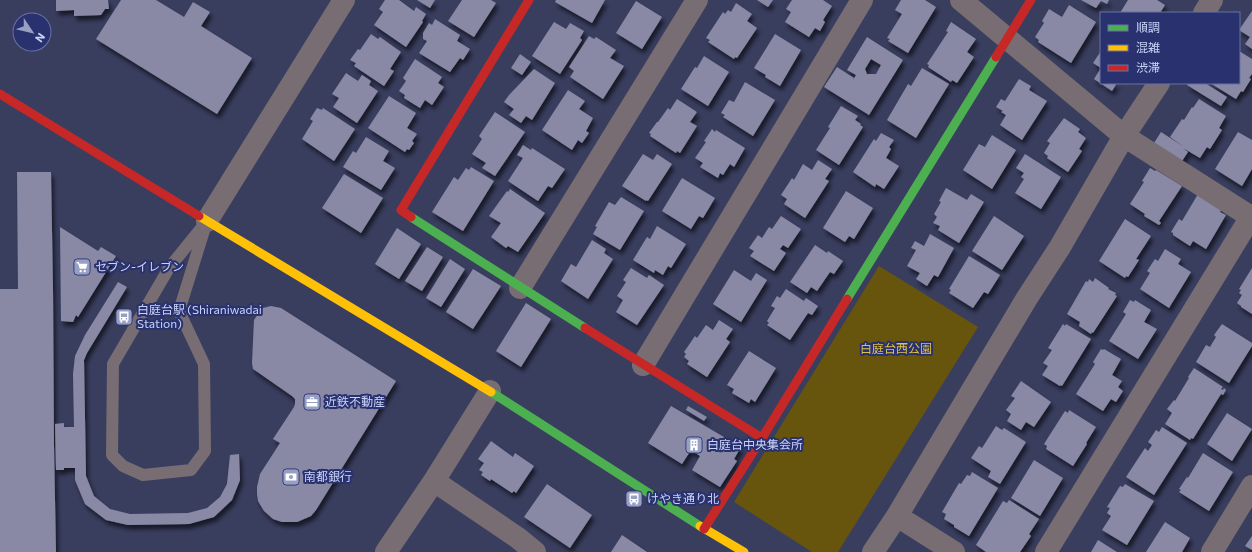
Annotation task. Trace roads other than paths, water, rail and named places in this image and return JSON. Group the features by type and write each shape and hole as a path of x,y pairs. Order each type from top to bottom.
{"street":[{"path":"207,221 344,0"},
{"path":"529,0 401,210 520,288 762,438"},
{"path":"520,288 697,0"},
{"path":"643,365 862,0"},
{"path":"961,0 1124,136 1250,221 1046,552"},
{"path":"704,529 762,438 1031,0"},
{"path":"1205,12 1212,0"},
{"path":"873,552 897,516 1027,298 1060,247 1124,136 1158,84"},
{"path":"0,94 207,221 490,391 704,529 744,552"},
{"path":"386,552 434,481 490,391"},
{"path":"434,481 518,538 534,552"},
{"path":"1212,552 1252,486"},
{"path":"897,516 954,552"}],"lane":[{"path":"207,221 178,311 204,364 205,451 191,470 143,475 123,466 112,455 113,364 169,268 207,221"}],"place":[{"name":"セブン-イレブン","path":"82,267"},
{"name":"白庭台駅 (Shiraniwadai Station)","path":"124,317"},
{"name":"近鉄不動産","path":"312,402"},
{"name":"白庭台中央集会所","path":"694,445"},
{"name":"南都銀行","path":"291,477"},
{"name":"けやき通り北","path":"634,499"}],"park label":[{"name":"白庭台西公園","path":"896,349"}]}
